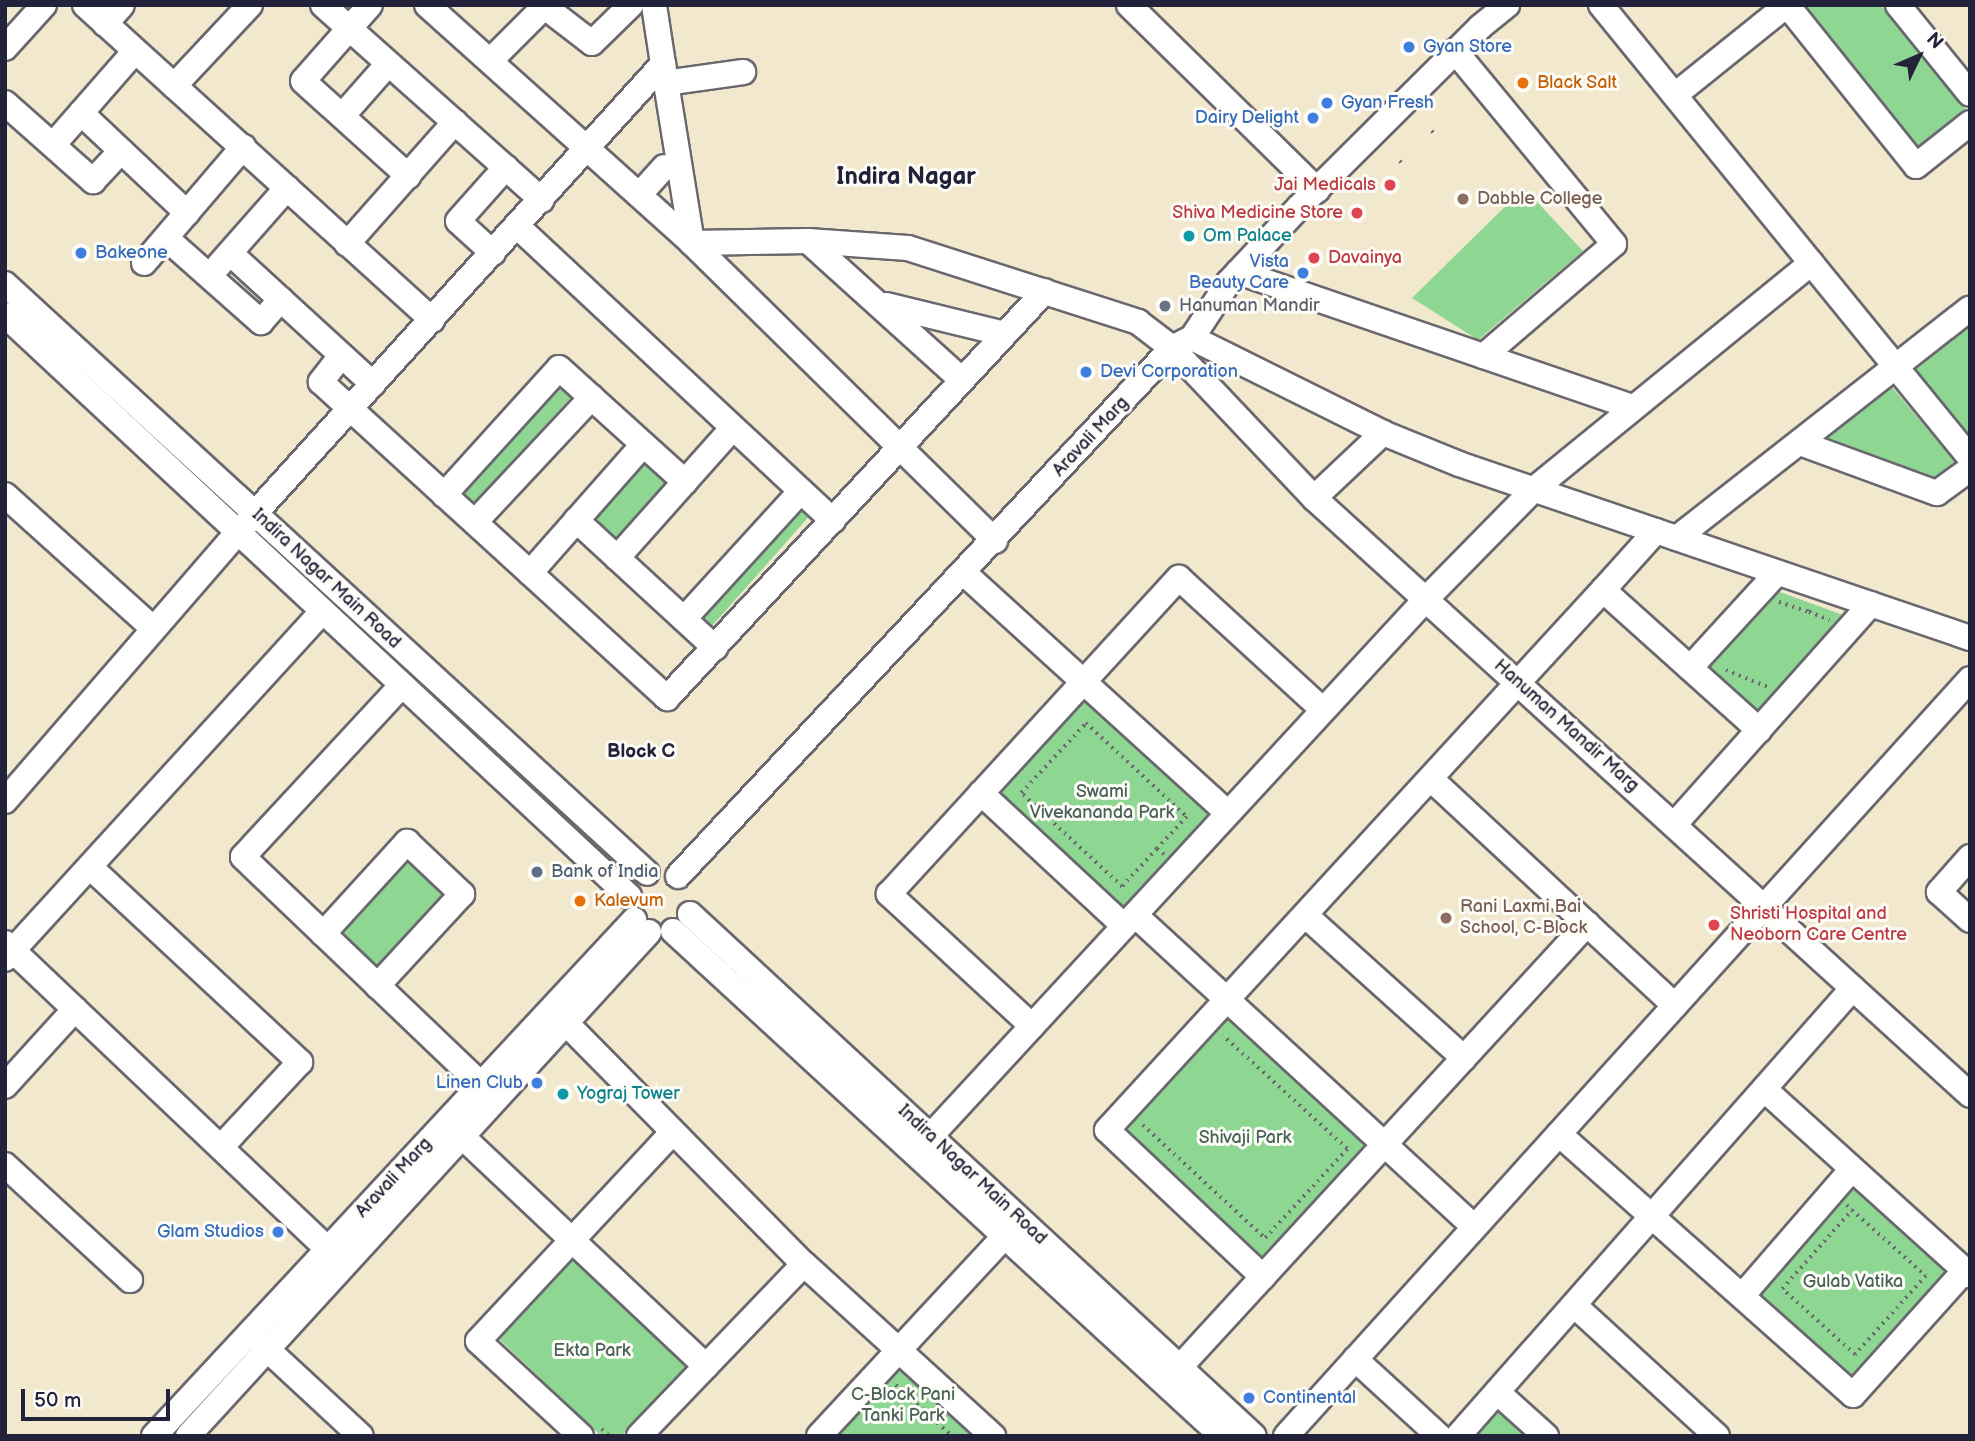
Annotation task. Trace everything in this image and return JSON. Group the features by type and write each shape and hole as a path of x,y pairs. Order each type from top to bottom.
{"street":[{"path":"5,48 44,5"},
{"path":"85,5 432,320"},
{"path":"105,24 122,5"},
{"path":"174,86 250,5"},
{"path":"323,5 542,200"},
{"path":"370,5 303,81 408,176"},
{"path":"490,61 546,6 592,43 631,5"},
{"path":"654,5 692,243"},
{"path":"1129,5 1317,190"},
{"name":"Aravali Marg","path":"678,876 1182,343 1238,272 1455,51 1507,5"},
{"path":"1601,5 1970,458"},
{"path":"1675,95 1787,5 1916,166 1970,123"},
{"path":"1898,5 1970,93"},
{"path":"429,6 589,147 692,243 995,541"},
{"path":"53,145 135,51"},
{"path":"1455,51 1614,244 1484,356"},
{"path":"343,115 388,64"},
{"path":"6,797 246,523 589,147 664,73 743,72"},
{"path":"5,103 93,181 121,151"},
{"path":"81,113 187,213"},
{"path":"347,244 455,122"},
{"path":"144,263 243,148"},
{"path":"493,253 458,221 506,167"},
{"path":"640,194 664,167"},
{"path":"209,276 287,188"},
{"path":"517,226 833,521"},
{"path":"166,238 261,322 281,299"},
{"path":"692,243 808,241 908,248 1138,321 1383,433 1533,490 1970,638"},
{"path":"808,241 882,303 962,380"},
{"path":"230,253 373,384"},
{"path":"922,1145 1426,599 1533,490 1811,262"},
{"path":"1238,272 1633,407"},
{"name":"Indira Nagar Main Road","path":"5,284 246,523 323,611 629,896"},
{"path":"341,356 320,381 667,698 1045,291"},
{"path":"882,303 1004,334"},
{"path":"1263,1277 1107,1130 1235,1007 1305,915 1604,590 1666,535 1800,443 1970,308"},
{"name":"Indira Nagar Main Road","path":"5,315 647,873"},
{"name":"Hanuman Mandir Marg","path":"1182,343 1314,498 1970,1095"},
{"path":"444,495 555,370 563,370 685,482"},
{"path":"475,522 592,397"},
{"path":"617,558 733,428"},
{"path":"1314,498 1383,433"},
{"path":"1800,443 1937,493 1970,469"},
{"path":"530,573 643,445"},
{"path":"684,619 801,491"},
{"path":"7,500 154,629"},
{"path":"576,520 715,648"},
{"path":"1690,668 1777,573"},
{"path":"965,574 1228,813"},
{"path":"1032,1026 889,894 1083,682 1179,578 1323,710"},
{"path":"1604,590 1759,730"},
{"path":"1674,825 1871,604"},
{"path":"323,611 90,867 8,951 75,1009 328,1249"},
{"path":"1286,1436 1970,679"},
{"path":"402,685 243,857 488,1092"},
{"path":"1431,779 1675,1006"},
{"path":"981,793 1235,1007 1474,1227"},
{"path":"323,934 407,842 462,894 377,986"},
{"path":"1970,857 1939,892 1970,920"},
{"path":"90,867 300,1062 221,1147"},
{"path":"666,871 678,876 691,895 662,924 629,896 647,873 666,871"},
{"path":"1305,915 1464,1059"},
{"name":"Aravali Marg","path":"488,1092 566,1023 662,924"},
{"name":"Aravali Marg","path":"154,1436 258,1341 488,1092 662,924"},
{"name":"Indira Nagar Main Road","path":"662,924 1180,1367 1254,1436"},
{"path":"1180,1367 1587,924"},
{"path":"1458,1436 1853,988"},
{"path":"5,1086 75,1009"},
{"path":"566,1023 804,1264 993,1436"},
{"path":"1559,1134 1853,1395 1967,1273 1764,1089"},
{"path":"454,1129 706,1366"},
{"name":"Aravali Marg","path":"188,1436 328,1249 454,1129"},
{"path":"590,1431 478,1341 672,1133"},
{"name":"Indira Nagar Main Road","path":"922,1145 1005,1236 1222,1436"},
{"path":"5,1165 130,1280"},
{"path":"1742,1296 1852,1169"},
{"path":"819,1436 1005,1236"},
{"path":"639,1436 804,1264"},
{"path":"1574,1305 1717,1436"},
{"path":"258,1341 361,1436"},
{"path":"1355,1359 1439,1436"},
{"path":"1497,1392 1545,1436"}],"path":[{"path":"1808,612 1827,589"},
{"path":"1768,611 1777,601 1840,623"},
{"path":"1715,666 1776,690"},
{"path":"1086,723 1187,817 1157,849 1122,887 1021,793 1086,723"},
{"path":"1157,849 1179,866"},
{"path":"1214,1046 1223,1036 1235,1007"},
{"path":"1151,1116 1142,1126 1265,1238 1347,1149 1223,1036"},
{"path":"1832,1192 1926,1276 1855,1355 1782,1289 1852,1210"},
{"path":"897,1384 952,1436"},
{"path":"590,1431 609,1436"}],"green space":[{"path":"1803,5 1881,5 1966,110 1916,150"},
{"path":"1524,188 1583,251 1478,340 1412,298"},
{"path":"1970,318 1970,443 1908,368"},
{"path":"546,369 574,394 466,512 439,487"},
{"path":"1891,386 1956,463 1935,480 1823,440"},
{"path":"637,451 674,485 614,552 577,519"},
{"path":"786,490 812,513 704,635 678,612"},
{"path":"1777,591 1854,619 1761,718 1707,667"},
{"name":"Swami Vivekananda Park","path":"1083,697 1210,813 1122,910 995,794"},
{"path":"405,860 445,898 378,969 338,931"},
{"name":"Shivaji Park","path":"1224,1017 1368,1147 1265,1259 1122,1129"},
{"name":"Gulab Vatika","path":"1856,1186 1948,1269 1851,1377 1759,1294"},
{"name":"Ekta Park","path":"573,1257 688,1365 621,1436 601,1436 497,1337"},
{"name":"C-Block Pani Tanki Park","path":"900,1363 977,1436 833,1436"},
{"path":"1499,1409 1528,1436 1475,1436"}],"place":[{"name":"Gyan Store","path":"1409,47"},
{"name":"Black Salt","path":"1523,83"},
{"name":"Gyan Fresh","path":"1327,103"},
{"name":"Dairy Delight","path":"1313,118"},
{"name":"Jai Medicals","path":"1390,185"},
{"name":"Dabble College","path":"1463,199"},
{"name":"Shiva Medicine Store","path":"1357,213"},
{"name":"Om Palace","path":"1189,236"},
{"name":"Bakeone","path":"81,253"},
{"name":"Davainya","path":"1314,258"},
{"name":"Vista Beauty Care","path":"1303,273"},
{"name":"Hanuman Mandir","path":"1165,306"},
{"name":"Devi Corporation","path":"1086,372"},
{"name":"Bank of India","path":"537,872"},
{"name":"Kalevum","path":"580,901"},
{"name":"Rani Laxmi Bai School, C-Block","path":"1446,918"},
{"name":"Shristi Hospital and Neoborn Care Centre","path":"1714,925"},
{"name":"Linen Club","path":"537,1083"},
{"name":"Yograj Tower","path":"563,1094"},
{"name":"Glam Studios","path":"278,1232"},
{"name":"Continental","path":"1249,1398"}],"district":[{"name":"Indira Nagar","path":"906,177"},
{"name":"Block C","path":"641,752"}]}
